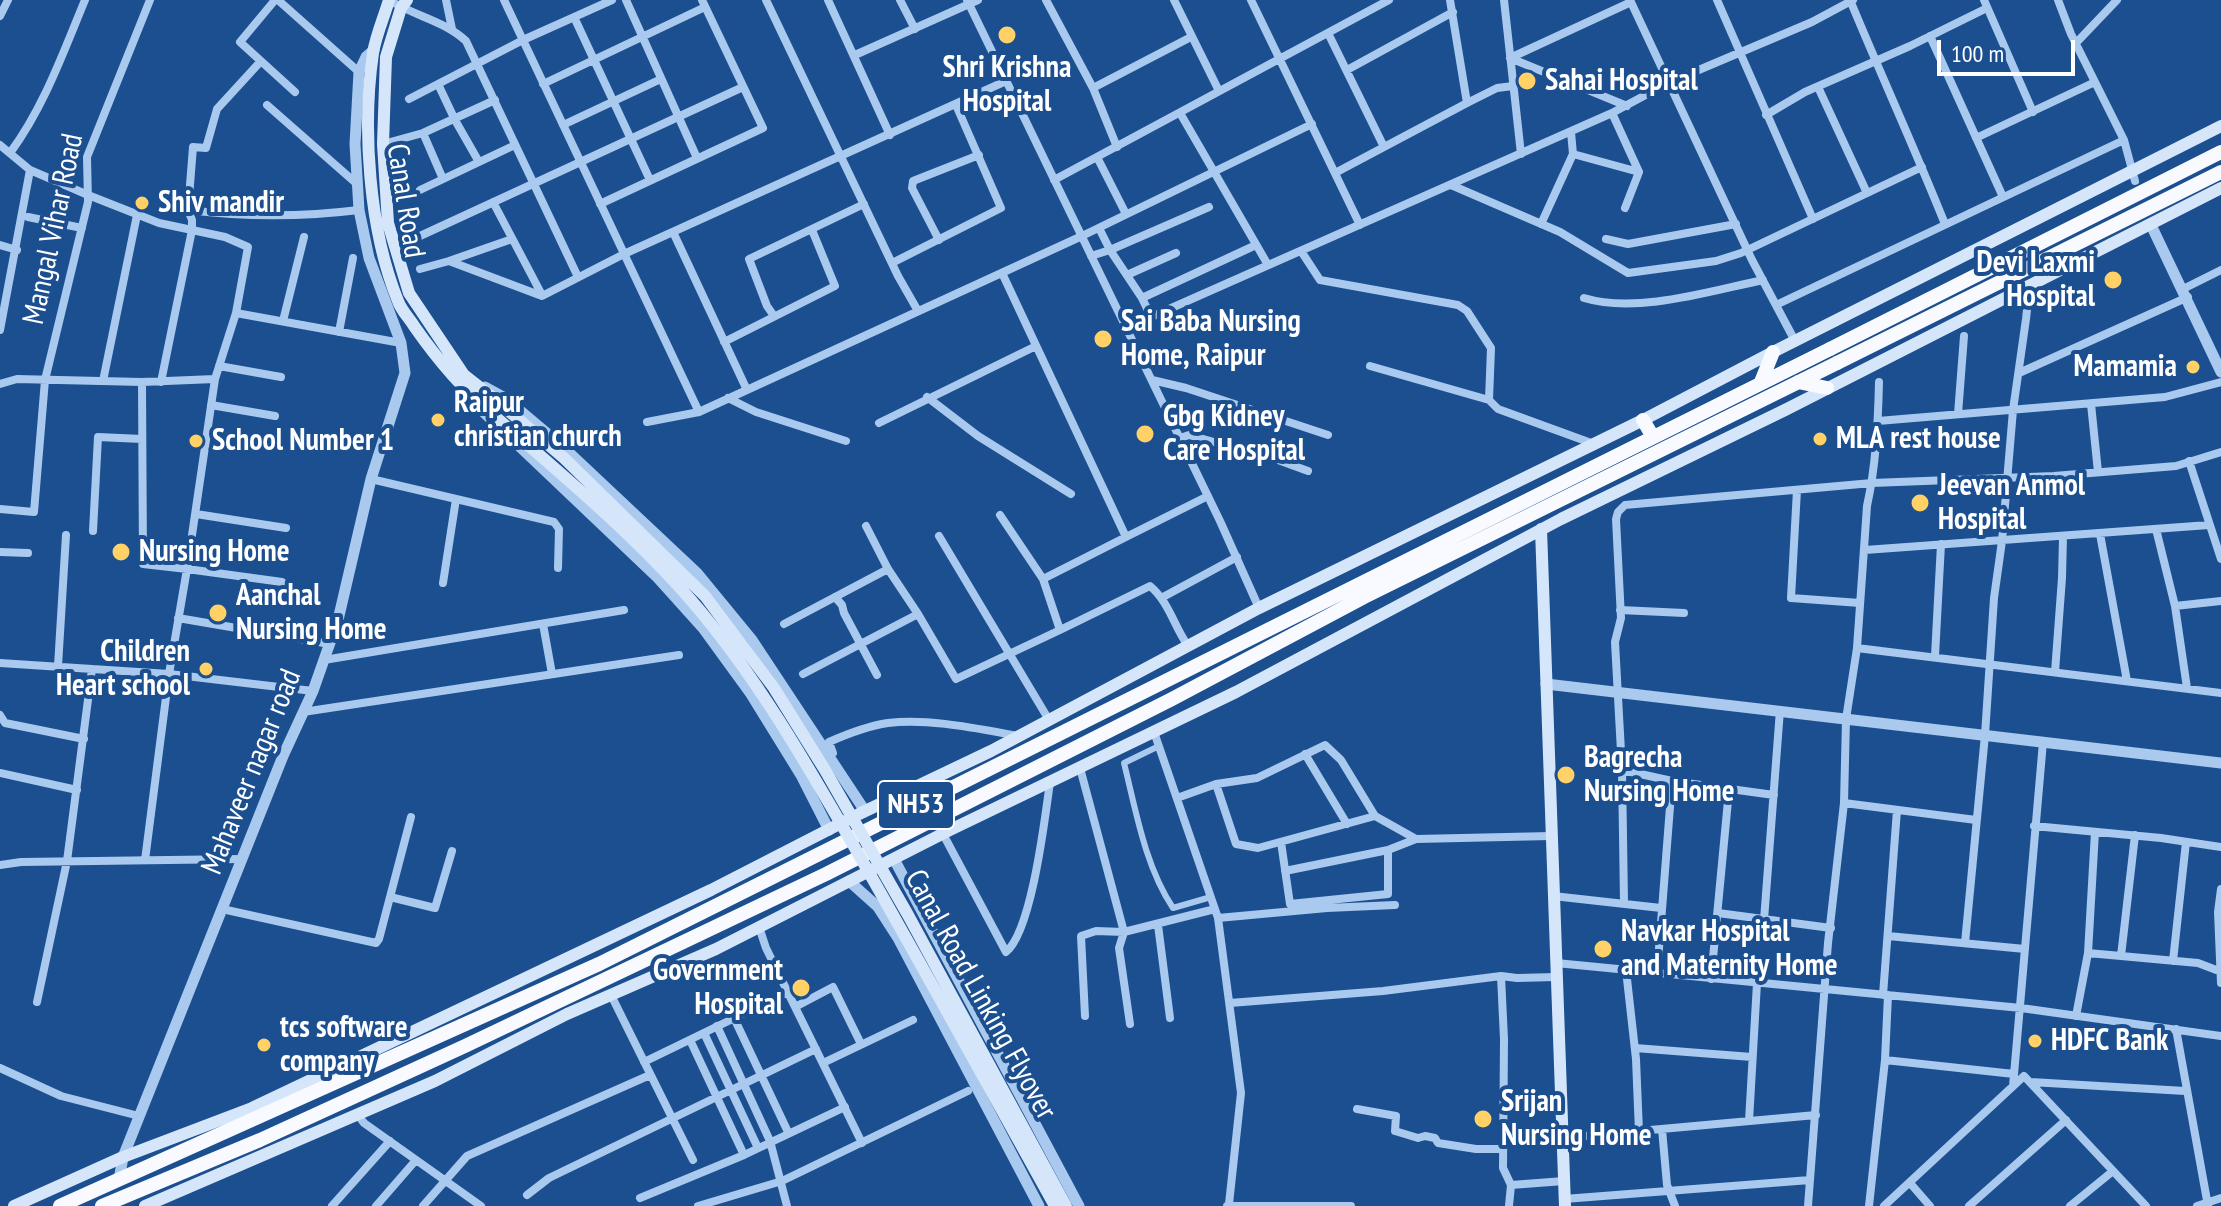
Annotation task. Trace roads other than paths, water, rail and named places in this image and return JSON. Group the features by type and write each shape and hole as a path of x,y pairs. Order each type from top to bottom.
{"highway":[{"name":"NH53","path":"102,1206 260,1140 465,1046 826,874 1364,597 1798,382 1834,356 2221,152"},
{"name":"NH53","path":"60,1206 79,1202 119,1180 599,964 1761,382 1834,356 2221,172"},
{"path":"1761,382 1773,352"},
{"path":"1798,382 1827,388"},
{"path":"1643,420 1653,437"}],"main road":[{"name":"Canal Road","path":"389,0 374,50 368,159 377,226 398,303 436,357 467,384"},
{"name":"Canal Road","path":"404,4 386,57 383,144 388,223 409,293 467,384"},
{"path":"14,1206 123,1157 266,1102 711,890 1020,736 1259,608 2134,176 2221,126"},
{"path":"145,1206 435,1081 567,1014 716,949 943,834 1236,692 1541,529 2025,289 2221,188"},
{"name":"Canal Road Linking Flyover","path":"467,384 657,564 734,656 815,778 1055,1206"},
{"name":"Canal Road Linking Flyover","path":"494,407 564,458 705,596 774,688 908,915 1066,1206"},
{"path":"1541,529 1564,1202"}],"street":[{"path":"0,16 8,0"},
{"path":"10,153 29,127 85,0"},
{"name":"Mangal Vihar Road","path":"0,509 34,512 45,380 82,228 88,195 87,157 150,0"},
{"path":"295,92 240,42 276,0 359,72"},
{"path":"389,0 404,4 452,29 466,41 578,277"},
{"path":"446,0 452,29"},
{"path":"504,0 699,412"},
{"path":"409,99 523,40 610,0"},
{"path":"626,0 697,158"},
{"path":"766,0 918,311"},
{"path":"828,0 890,135"},
{"path":"900,0 915,29"},
{"path":"1046,0 1093,88 1117,147"},
{"path":"1174,0 1219,91"},
{"path":"1450,0 1467,103"},
{"path":"1504,0 1521,154"},
{"path":"1717,0 1813,219"},
{"path":"1099,228 1151,317 1571,132 1668,83 1812,22 1851,0 1945,224"},
{"path":"2058,0 2124,140 2134,176"},
{"path":"2076,43 2117,0"},
{"path":"855,55 971,1 1006,81 1208,496 1259,608"},
{"path":"1054,180 1384,1"},
{"path":"1510,58 1631,1 1795,341"},
{"path":"1255,2 1360,225"},
{"path":"543,84 703,3 763,128 600,204"},
{"path":"1766,115 1818,87 1930,36 1986,4 2033,112"},
{"path":"1347,70 1453,12"},
{"path":"574,17 650,180"},
{"path":"1328,33 1384,147"},
{"path":"1930,36 2003,197"},
{"path":"1093,88 1191,37"},
{"path":"374,50 366,57 359,72 355,144 359,210 369,258 401,343"},
{"path":"1510,58 1627,106"},
{"path":"161,382 192,230 188,210 193,147 206,148 217,109 261,61"},
{"path":"563,125 661,79"},
{"path":"449,261 542,296 624,254 1006,81"},
{"path":"1976,138 2095,82"},
{"path":"438,84 479,162"},
{"path":"1335,173 1497,88 1513,86"},
{"path":"394,248 743,87"},
{"path":"1818,87 1867,193"},
{"path":"383,144 423,133 495,100"},
{"path":"267,105 358,184"},
{"path":"892,263 1001,208 956,105"},
{"path":"1180,113 1268,265"},
{"path":"1612,113 1639,172 1625,208"},
{"path":"647,422 699,412 1082,236 1312,124"},
{"path":"1541,224 1573,154 1571,132"},
{"path":"423,133 443,179"},
{"path":"1776,305 2124,140"},
{"path":"0,145 30,170 88,195 159,223 225,237 248,247 236,313 215,379 169,674 145,860"},
{"path":"420,190 515,145"},
{"path":"1573,154 1639,172"},
{"path":"939,240 912,188 913,181 979,155"},
{"path":"1097,157 1126,214"},
{"path":"1451,185 1560,232 1628,273 1716,261 1922,167"},
{"path":"0,330 30,170"},
{"path":"493,202 542,296"},
{"path":"774,316 749,259 864,204"},
{"path":"1091,256 1209,207"},
{"path":"188,210 316,216 359,210"},
{"path":"103,381 137,215"},
{"path":"28,217 82,228"},
{"path":"2150,222 2221,372"},
{"path":"1606,239 1628,244 1736,224"},
{"path":"724,342 835,286 812,230"},
{"path":"673,232 747,390"},
{"path":"283,321 304,237"},
{"path":"420,269 512,239"},
{"path":"0,245 17,250"},
{"path":"1142,298 1256,245"},
{"path":"1301,251 1320,280 1458,305 1467,311 1491,348 1489,400"},
{"path":"1127,275 1176,253"},
{"path":"339,332 353,258"},
{"path":"2019,373 2186,293 2221,270"},
{"path":"1002,273 1126,537"},
{"path":"1584,298 1602,303 1667,299 1763,280"},
{"path":"1965,943 1985,735 1994,598 2013,410 2028,301 2025,289"},
{"path":"236,313 401,343"},
{"path":"1958,414 1964,336"},
{"name":"Mahaveer nagar road","path":"119,1180 123,1157 139,1116 330,644 371,479 405,373 401,343"},
{"path":"879,423 1036,346"},
{"path":"219,366 281,377"},
{"path":"1370,366 1489,400 1498,409 1595,444"},
{"path":"0,384 17,379 142,382 215,379"},
{"path":"1152,380 1186,388 1328,435"},
{"path":"142,382 143,564 282,582"},
{"path":"1808,1206 1844,803 1846,719 1857,648 1879,382"},
{"path":"1878,421 2165,397 2221,382"},
{"path":"467,384 505,398 563,447 697,573 752,640 865,811"},
{"path":"467,384 483,414 574,496 658,578 703,628 751,694 801,775 829,830"},
{"path":"927,397 978,436 1071,494"},
{"path":"728,398 756,412 846,441"},
{"path":"2091,404 2098,472"},
{"path":"211,405 275,416"},
{"path":"1180,438 1189,435 1308,471"},
{"path":"93,531 98,437 142,439"},
{"path":"1624,902 1622,770 1615,642 1620,610 1616,519 1625,505 1872,483 2176,466 2221,452"},
{"path":"2189,461 2221,559"},
{"path":"371,479 554,522 559,529 558,568"},
{"path":"1797,490 1791,598 1860,603"},
{"path":"1043,579 1208,496"},
{"path":"443,583 456,499"},
{"path":"196,514 286,528"},
{"path":"1000,515 1043,579 1060,630"},
{"path":"1865,550 2209,525"},
{"path":"866,526 888,569 956,679 1150,586 1163,597 1176,629 1188,646"},
{"path":"2156,529 2175,606 2187,688"},
{"path":"2100,534 2127,681"},
{"path":"58,666 66,535"},
{"path":"939,536 1049,720"},
{"path":"2055,672 2063,537"},
{"path":"1935,656 1941,544"},
{"path":"0,552 28,553"},
{"path":"1163,597 1237,557"},
{"path":"784,624 888,569"},
{"path":"835,597 877,675"},
{"path":"2175,606 2221,601"},
{"path":"324,660 624,610"},
{"path":"1620,610 1684,613"},
{"path":"803,674 918,614"},
{"path":"178,618 330,644"},
{"path":"543,624 552,674"},
{"path":"1857,648 2221,693"},
{"path":"303,712 679,655"},
{"path":"0,663 169,674 313,691"},
{"path":"37,1002 67,861 92,669"},
{"path":"1546,684 2221,763"},
{"path":"1764,920 1780,710"},
{"path":"0,715 5,723 84,739"},
{"path":"839,775 829,742 884,723 955,726 1020,736"},
{"path":"1154,732 1216,913 1241,1093 1228,1205 1351,1206"},
{"path":"2013,1087 2043,742"},
{"path":"1177,798 1216,784 1257,778 1325,745 1341,760 1375,816 1416,839"},
{"path":"1159,746 1124,763 1151,860 1173,908 1211,897"},
{"path":"1305,754 1347,824"},
{"path":"1080,768 1124,932 1119,945 1130,1024"},
{"path":"1622,770 1672,781 1774,795"},
{"path":"0,773 77,790"},
{"path":"1657,974 1672,781"},
{"path":"943,834 1006,952 1012,947 1021,926 1035,878 1050,782"},
{"path":"1216,784 1236,844 1258,848 1375,816"},
{"path":"1711,979 1729,790"},
{"path":"1844,803 1976,820"},
{"path":"1869,1206 1885,1060 1888,936 1897,810"},
{"path":"222,909 376,943 411,817"},
{"path":"2034,826 2221,847"},
{"path":"2076,1016 2088,953 2095,832"},
{"path":"2121,956 2135,835"},
{"path":"1285,871 1388,850 1416,839 1551,836"},
{"path":"1281,842 1290,904 1388,894 1388,850"},
{"path":"2173,961 2186,842"},
{"path":"390,897 435,908 452,851"},
{"path":"0,865 242,859"},
{"path":"894,859 1079,1206"},
{"path":"849,881 878,907 898,938 1039,1206"},
{"path":"2221,889 2218,912 2221,983"},
{"path":"1553,896 1661,908"},
{"path":"1085,1016 1081,936 1096,931 1124,932 1172,919 1216,913 1395,905"},
{"path":"1718,913 1831,928"},
{"path":"1158,925 1170,1018"},
{"path":"759,927 766,948 862,1143"},
{"path":"1888,936 2025,949"},
{"path":"2088,953 2198,963 2219,971"},
{"path":"1556,963 2021,1008 2221,1036"},
{"path":"1626,970 1635,1048 1639,1132"},
{"path":"1230,1003 1383,991 1501,976 1556,977"},
{"path":"1501,976 1504,1039 1502,1149 1503,1168 1511,1185 1509,1206"},
{"path":"1749,1121 1757,983"},
{"path":"795,1007 833,987 861,1044"},
{"path":"644,1062 788,992"},
{"path":"611,995 693,1160"},
{"path":"734,1018 788,1132"},
{"path":"823,1063 913,1020"},
{"path":"717,1026 770,1141 787,1206"},
{"path":"2176,1029 2207,1204"},
{"path":"704,1033 758,1148"},
{"path":"690,1040 744,1155"},
{"path":"1635,1048 1752,1057"},
{"path":"527,1195 549,1178 816,1049"},
{"path":"1885,1060 2014,1074"},
{"path":"0,1068 61,1096 139,1116"},
{"path":"423,1206 467,1156 650,1075"},
{"path":"1884,1206 2024,1076 2146,1206"},
{"path":"2031,1082 2185,1091"},
{"path":"698,1206 782,1181 968,1091"},
{"path":"640,1198 744,1155 845,1107"},
{"path":"1357,1109 1396,1116 1395,1131 1418,1138 1435,1138 1438,1143 1450,1146 1502,1149"},
{"path":"357,1114 481,1206"},
{"path":"1562,1138 1816,1115"},
{"path":"1969,1206 2066,1120"},
{"path":"1662,1129 1669,1192 1675,1206"},
{"path":"332,1206 390,1141"},
{"path":"376,1206 416,1160"},
{"path":"2070,1206 2113,1171"},
{"path":"1564,1202 1810,1180"},
{"path":"1511,1185 1564,1181"},
{"path":"1910,1183 1930,1206"},
{"path":"2197,1206 2221,1198"}],"place":[{"name":"Shri Krishna Hospital","path":"1007,35"},
{"name":"Sahai Hospital","path":"1527,81"},
{"name":"Shiv mandir","path":"142,203"},
{"name":"Devi Laxmi Hospital","path":"2113,280"},
{"name":"Sai Baba Nursing Home, Raipur","path":"1103,339"},
{"name":"Mamamia","path":"2193,367"},
{"name":"Raipur christian church","path":"438,420"},
{"name":"Gbg Kidney Care Hospital","path":"1145,434"},
{"name":"MLA rest house","path":"1820,439"},
{"name":"School Number 1","path":"196,441"},
{"name":"Jeevan Anmol Hospital","path":"1920,503"},
{"name":"Nursing Home","path":"121,552"},
{"name":"Aanchal Nursing Home","path":"218,613"},
{"name":"Children Heart school","path":"206,669"},
{"name":"Bagrecha Nursing Home","path":"1566,775"},
{"name":"Navkar Hospital and Maternity Home","path":"1603,949"},
{"name":"Government Hospital","path":"801,988"},
{"name":"HDFC Bank","path":"2035,1041"},
{"name":"tcs software company","path":"264,1045"},
{"name":"Srijan Nursing Home","path":"1483,1119"}]}
